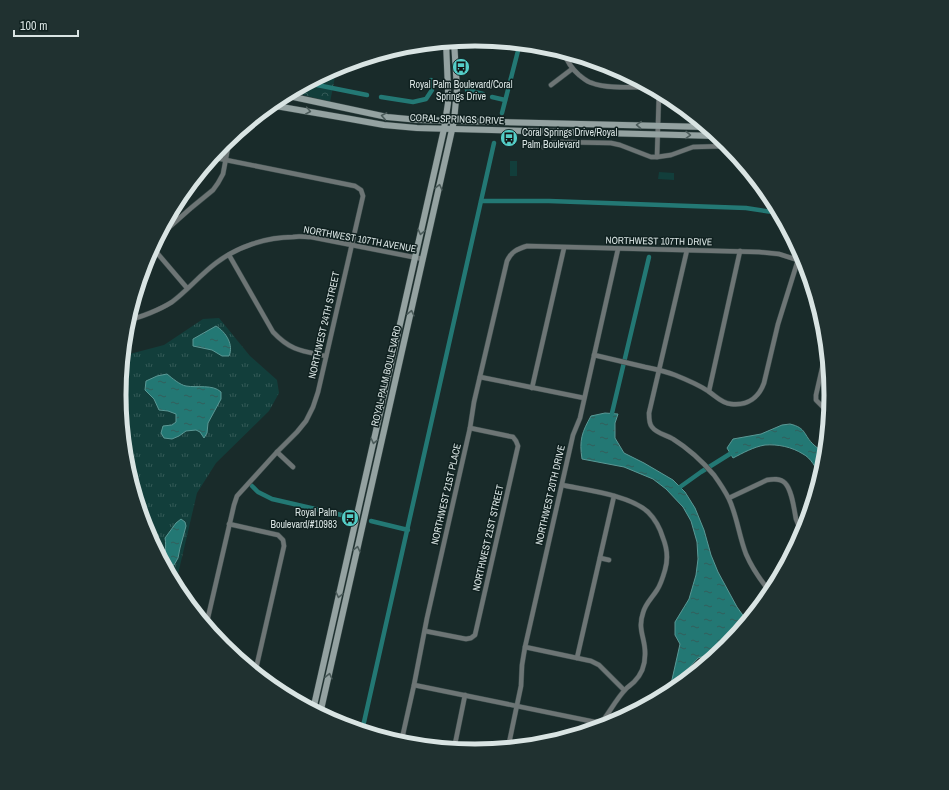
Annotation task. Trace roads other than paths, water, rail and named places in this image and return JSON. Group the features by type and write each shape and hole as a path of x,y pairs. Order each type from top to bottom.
{"main road":[{"name":"ROYAL PALM BOULEVARD","path":"321,709 454,121 457,89 454,47"},
{"name":"ROYAL PALM BOULEVARD","path":"314,705 446,121 448,103 446,48"},
{"name":"CORAL SPRINGS DRIVE","path":"294,97 387,117 419,120 698,127"},
{"name":"CORAL SPRINGS DRIVE","path":"280,106 384,126 708,136"}],"street":[{"path":"566,58 572,69 591,83 602,86 638,87"},
{"path":"551,85 572,69"},
{"path":"657,157 659,99"},
{"path":"543,147 552,143 560,142 611,143 652,157 657,157 671,155 693,147 719,146"},
{"path":"167,230 213,190 223,174 228,148"},
{"path":"218,158 225,160"},
{"name":"NORTHWEST 24TH STREET","path":"208,619 229,524 237,496 297,432 306,421 313,408 363,196 361,190 356,186 225,160"},
{"name":"NORTHWEST 107TH AVENUE","path":"134,318 151,312 171,302 216,262 228,255 241,248 275,238 293,236 312,237 351,246 423,259"},
{"name":"NORTHWEST 107TH DRIVE","path":"513,252 518,248 527,246 740,251 779,254 796,259"},
{"path":"532,388 564,248"},
{"name":"NORTHWEST 20TH DRIVE","path":"509,742 521,686 525,647 573,435 580,418 618,249"},
{"path":"687,250 649,413 649,421 651,427 657,432 672,438 689,449 716,477 729,498 746,554 766,588"},
{"path":"709,391 740,251"},
{"path":"156,252 187,288"},
{"name":"NORTHWEST 21ST PLACE","path":"403,736 427,618 470,428 474,402 507,261 513,252"},
{"path":"228,255 273,332 289,346 299,350 326,356"},
{"path":"594,355 659,370 674,375 709,391 724,403 733,405 750,401 761,391 764,383 778,324 797,262"},
{"path":"823,366 816,400 823,407"},
{"path":"480,377 584,398"},
{"name":"NORTHWEST 21ST STREET","path":"425,631 466,639 475,635 503,514 518,446 513,437 470,428"},
{"path":"277,452 293,467"},
{"path":"729,498 767,480 781,480 789,488 799,525"},
{"path":"562,485 614,496 637,504 648,512 655,521 661,530 665,544 667,557 662,580 657,590 646,604 641,619 640,627 646,654 641,673 634,682 624,690 604,718"},
{"path":"577,658 614,496"},
{"path":"229,524 278,535 283,540 284,546 256,667"},
{"path":"600,558 609,560"},
{"path":"525,647 591,661 599,665 624,690"},
{"path":"414,685 595,722"},
{"path":"455,743 465,695"}],"water":[{"path":"216,326 226,335 230,343 229,356 222,356 212,350 193,346 193,339"},
{"path":"167,374 176,381 190,387 209,387 221,392 221,399 208,423 207,433 204,438 200,432 196,430 186,431 172,439 164,438 161,433 163,426 172,425 176,422 176,414 159,410 154,399 145,390 146,381 157,376"},
{"path":"605,413 618,414 615,423 615,438 624,453 673,480 685,492 695,508 718,572 744,616 707,655 698,658 685,673 671,683 680,644 675,635 675,622 689,599 696,575 698,559 697,542 691,521 683,507 666,489 653,479 624,467 582,459 581,441 583,432 591,416"},
{"path":"790,424 799,428 820,449 816,468 806,456 790,448 765,445 733,458 727,448 733,439 761,434 782,425"},
{"path":"181,519 185,522 186,526 178,558 174,565 170,566 166,558 165,538 176,523"}],"waterway":[{"path":"502,113 518,49"},
{"path":"381,97 413,102 426,99 432,90 431,80"},
{"path":"315,85 367,95"},
{"path":"467,90 483,94"},
{"path":"492,97 505,100"},
{"path":"363,725 494,143"},
{"path":"481,201 549,201 746,208 772,212"},
{"path":"612,413 649,257"},
{"path":"680,487 733,452"},
{"path":"252,486 258,492 272,499 346,516"},
{"path":"371,521 408,530"}],"place":[{"name":"Royal Palm Boulevard/Coral Springs Drive","path":"461,67"},
{"name":"Coral Springs Drive/Royal Palm Boulevard","path":"509,138"},
{"name":"Royal Palm Boulevard/#10983","path":"350,518"}]}
